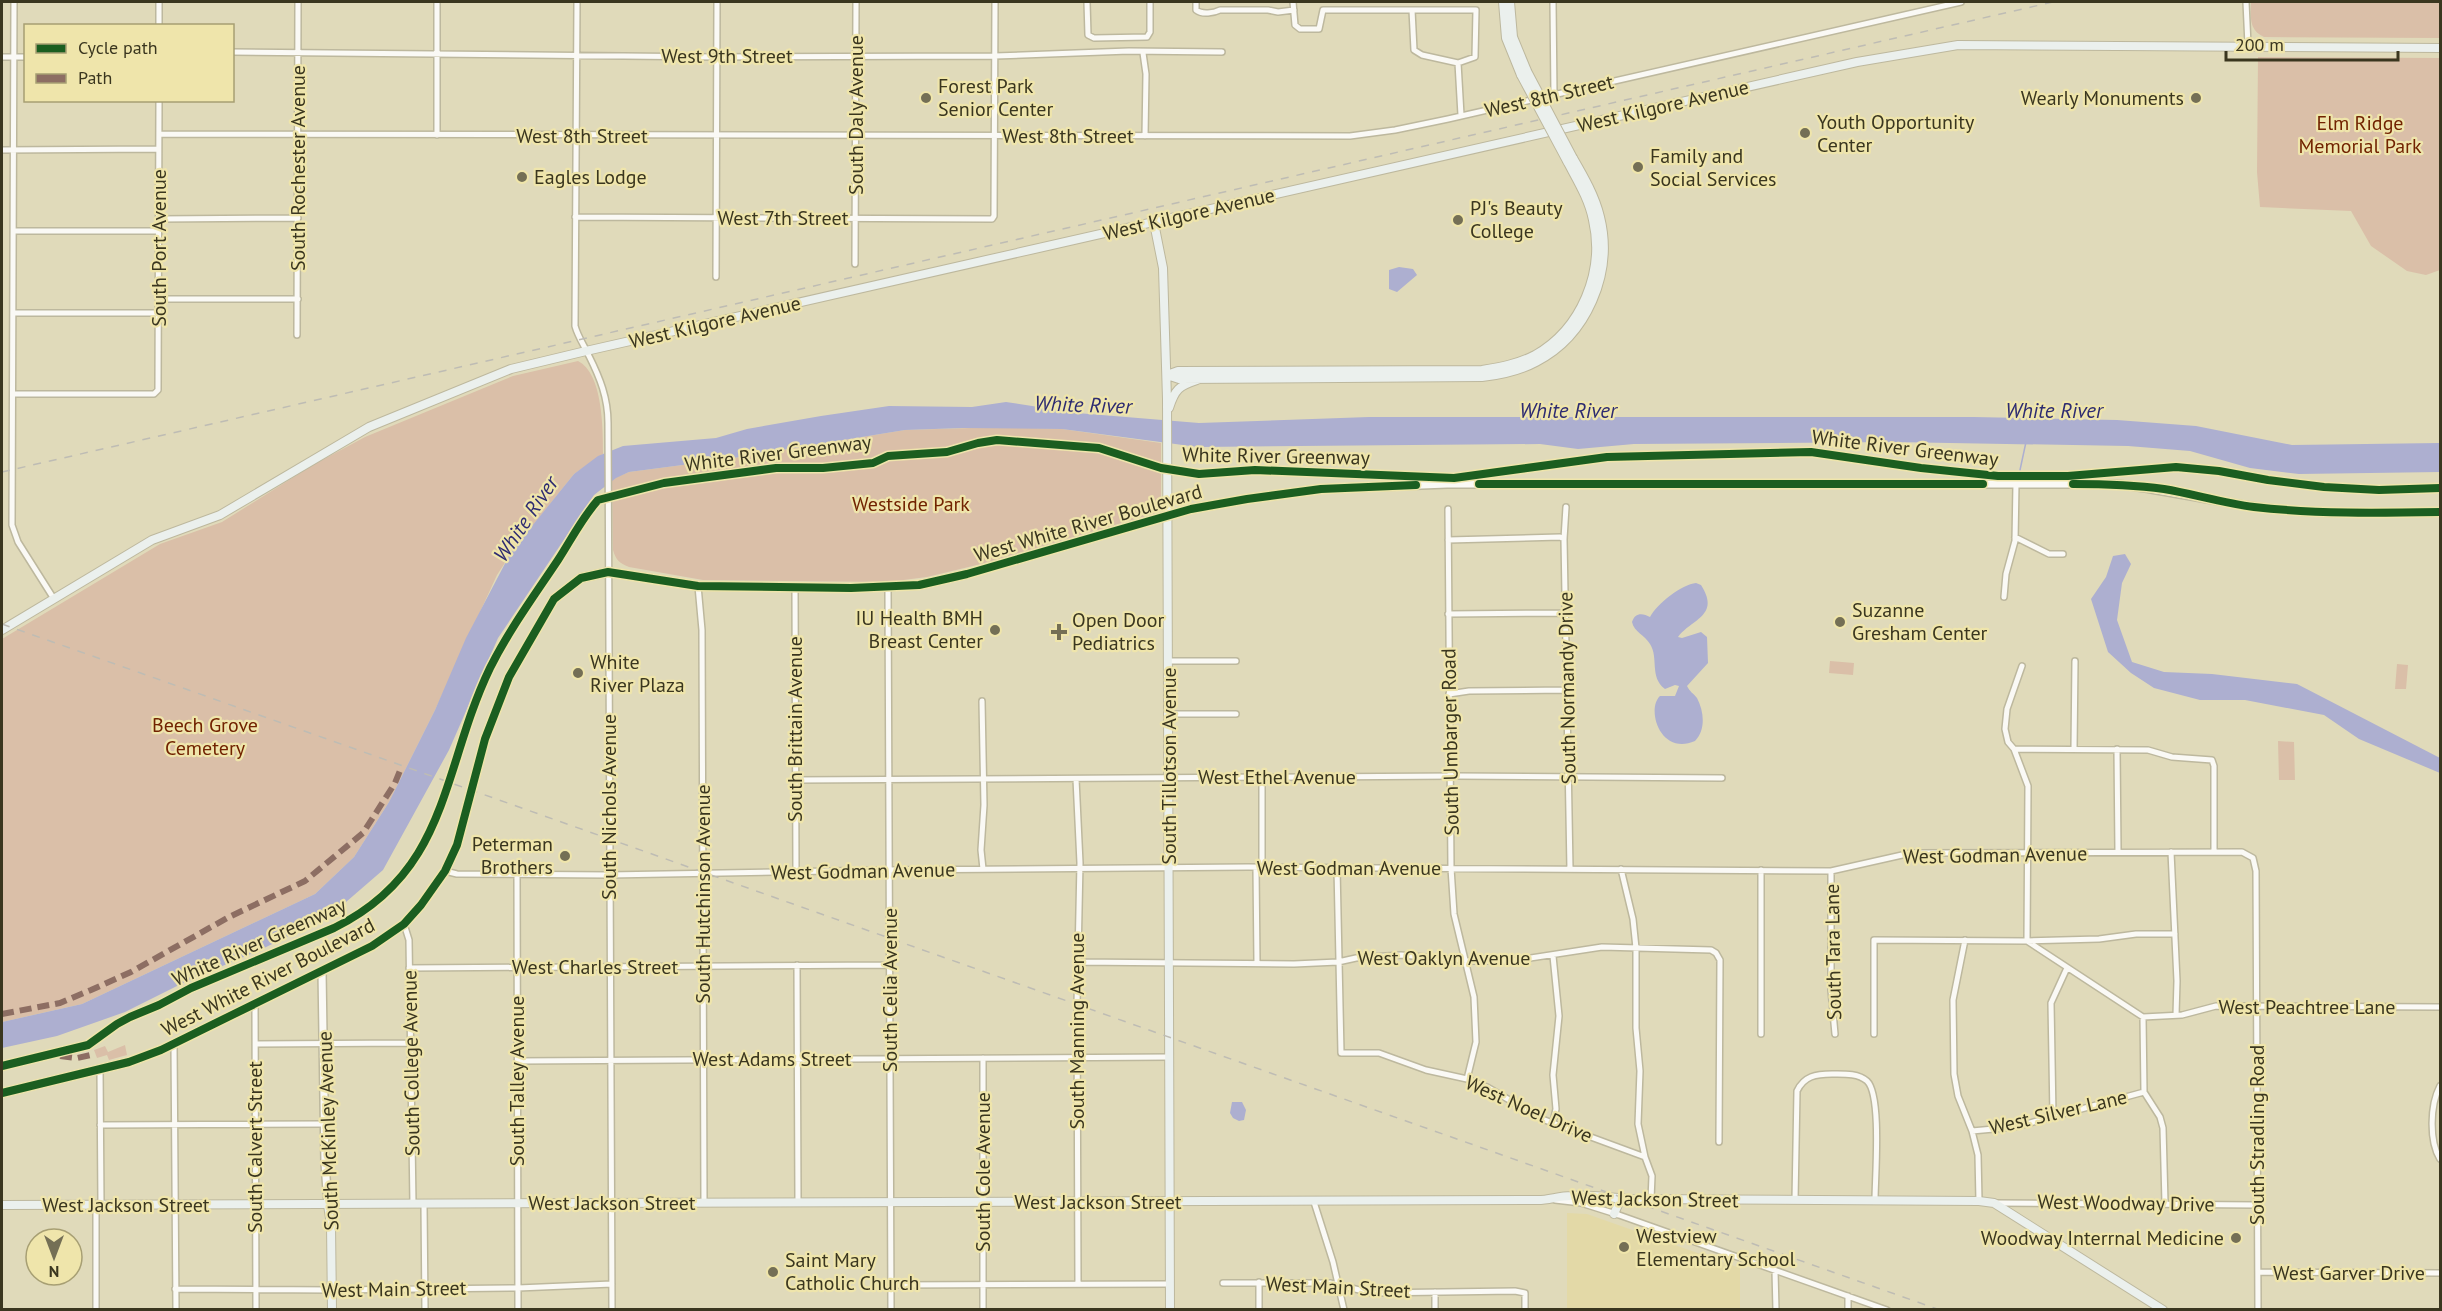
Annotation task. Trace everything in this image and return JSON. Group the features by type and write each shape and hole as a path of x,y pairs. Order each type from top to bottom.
{"main road":[{"path":"1167,375 1178,371 1482,370 1510,365 1534,355 1555,341 1573,320 1586,297 1594,270 1596,244 1593,219 1570,160 1506,38 1503,2"},
{"path":"1510,2 1513,37 1524,73"},
{"name":"West Kilgore Avenue","path":"2,630 152,540 220,515 369,426 511,369 586,351 1857,62 1940,46 2248,45 2440,48"},
{"path":"1167,375 1179,379 1482,377 1513,372 1537,362 1559,346 1579,324 1593,300 1601,271 1604,244 1600,217 1588,186 1570,160"},
{"path":"1154,223 1163,268 1170,399"},
{"path":"1170,399 1182,386 1205,378"},
{"name":"South Tillotson Avenue","path":"1170,399 1167,412 1170,1310"},
{"name":"West Jackson Street","path":"2,1205 1171,1203 1553,1200 1568,1196 1652,1199 1978,1201 1994,1203 2163,1310"},
{"path":"1614,1214 1621,1198"},
{"name":"South McKinley Avenue","path":"328,1205 331,1225 332,1310"}],"street":[{"path":"14,2 12,525 18,542 54,599"},
{"path":"159,2 159,24"},
{"name":"South Rochester Avenue","path":"297,335 298,2"},
{"path":"437,2 437,135"},
{"path":"575,217 577,2"},
{"path":"716,277 717,2"},
{"name":"South Daly Avenue","path":"855,264 856,2"},
{"path":"994,136 995,2"},
{"path":"1087,2 1088,34 1094,38 1147,37 1150,32 1150,2"},
{"path":"1196,2 1198,12 1294,10"},
{"path":"1220,2 1220,10"},
{"path":"1268,2 1268,10"},
{"path":"1293,2 1295,25 1298,29 1320,27 1323,2"},
{"path":"1424,2 1424,10"},
{"path":"1553,2 1554,94"},
{"name":"West 8th Street","path":"159,134 1350,136 1395,130 1461,116 1945,3 1961,2"},
{"path":"2247,2 2248,45"},
{"path":"1323,10 1412,10 1476,10 1474,57 1458,63 1422,55 1414,50 1412,10"},
{"name":"West 9th Street","path":"234,52 716,57 995,57 1222,52"},
{"path":"1143,53 1146,74 1145,136"},
{"path":"2,57 24,57"},
{"path":"1458,63 1461,116"},
{"name":"South Port Avenue","path":"13,394 154,394 158,390 159,102"},
{"name":"West 7th Street","path":"575,217 992,219 994,216 994,136"},
{"path":"2,150 158,149"},
{"name":"South Nichols Avenue","path":"575,217 575,326 600,379 606,397 608,423 612,1310"},
{"path":"158,219 298,218"},
{"path":"14,231 158,231"},
{"path":"159,299 297,299"},
{"path":"13,313 159,313"},
{"path":"2004,597 2006,574 2015,537 2016,484"},
{"name":"West White River Boulevard","path":"2,1092 142,1058 322,972 372,946 404,924 426,899 445,871 460,836 474,772 495,707 525,646 554,599 562,590 581,578 608,572 698,586 888,588 919,585 951,578 1168,515 1247,498 1362,486 2116,484 2163,489 2231,504 2308,512 2440,512"},
{"name":"South Normandy Drive","path":"1566,507 1564,539 1570,869"},
{"name":"South Umbarger Road","path":"1448,509 1451,868 1454,914 1474,997 1476,1042 1467,1079"},
{"path":"2015,537 2049,554 2063,554"},
{"path":"1448,540 1564,539"},
{"name":"South Hutchinson Avenue","path":"698,586 702,630 704,1203"},
{"name":"South Brittain Avenue","path":"795,587 796,871"},
{"name":"South Celia Avenue","path":"888,588 891,1310"},
{"path":"1448,614 1566,613"},
{"path":"1168,661 1236,661"},
{"path":"2074,749 2075,661"},
{"path":"2022,666 2005,721 2008,742 2014,749 2028,786 2027,941"},
{"path":"1449,694 1477,690 1566,690"},
{"path":"982,701 984,805 981,850 983,869"},
{"path":"1169,714 1236,714"},
{"path":"2014,749 2148,750 2172,757 2212,760 2214,766 2214,852"},
{"path":"2118,749 2118,852"},
{"name":"West Ethel Avenue","path":"796,780 1450,776 1722,778"},
{"path":"1257,963 1262,777"},
{"name":"South Manning Avenue","path":"1076,778 1079,869 1076,1058 1078,1284"},
{"path":"2171,852 2176,1015"},
{"name":"West Godman Avenue","path":"445,871 457,874 609,875 1170,868 1831,871 1907,854 2242,852 2250,856"},
{"name":"South Stradling Road","path":"2250,856 2256,871 2258,1310"},
{"path":"1337,868 1338,963"},
{"path":"1621,869 1633,919 1636,948 1636,1028 1640,1081 1638,1124 1645,1157 1651,1171 1652,1199"},
{"path":"1761,870 1761,1034"},
{"name":"South Tara Lane","path":"1831,871 1831,990 1834,1034"},
{"name":"South Talley Avenue","path":"516,873 518,1310"},
{"name":"South College Avenue","path":"404,924 409,940 413,1204"},
{"path":"1874,1034 1874,940 2088,940 2136,934 2175,934"},
{"path":"1965,940 1953,1000 1954,1074 1960,1103 1972,1131 1979,1164 1978,1201"},
{"path":"2027,941 2143,1017 2144,1092 2160,1118 2163,1128 2165,1203"},
{"name":"West Oaklyn Avenue","path":"1170,964 1338,963 1356,957 1401,955 1511,961 1553,956 1587,948 1708,950 1716,953 1720,960 1719,1142"},
{"path":"1553,956 1559,1016 1553,1075 1556,1110 1553,1122"},
{"path":"1077,962 1170,964"},
{"name":"West Noel Drive","path":"1338,963 1341,1053 1378,1053 1426,1070 1467,1079 1487,1087 1534,1116 1639,1157 1645,1157"},
{"path":"797,965 798,1202"},
{"name":"West Charles Street","path":"409,968 890,965"},
{"path":"2053,1116 2051,1003 2067,968"},
{"name":"South McKinley Avenue","path":"322,972 328,1205"},
{"name":"South Calvert Street","path":"255,1004 256,1310"},
{"name":"West Peachtree Lane","path":"2143,1017 2190,1013 2208,1006 2440,1007"},
{"path":"255,1044 410,1043"},
{"path":"174,1044 176,1310"},
{"name":"West Adams Street","path":"517,1061 1170,1057"},
{"name":"South Cole Avenue","path":"983,1058 983,1310"},
{"path":"96,1310 100,1070"},
{"path":"1795,1200 1796,1095 1804,1081 1816,1075 1835,1074 1859,1076 1869,1083 1876,1101 1875,1200"},
{"path":"2440,1086 2434,1104 2434,1148 2440,1159"},
{"name":"West Silver Lane","path":"1972,1131 2015,1127 2144,1092"},
{"path":"100,1125 325,1124"},
{"path":"1553,1200 1581,1203 1887,1310"},
{"path":"1314,1202 1339,1285 1344,1310"},
{"name":"West Woodway Drive","path":"1994,1203 2257,1205"},
{"path":"424,1204 425,1310"},
{"path":"1775,1271 1776,1310"},
{"name":"West Garver Drive","path":"2258,1272 2440,1273"},
{"path":"1258,1282 1259,1310"},
{"name":"West Main Street","path":"1222,1283 1330,1283 1365,1293 1525,1293 1525,1310"},
{"name":"West Main Street","path":"175,1289 518,1288 612,1284"},
{"path":"891,1285 1170,1284"},
{"path":"1435,1292 1435,1310"},
{"path":"1848,1296 1848,1310"}],"shaded area":[{"name":"Westview Elementary School","path":"1567,1213 1587,1214 1740,1268 1740,1309 1567,1309"}],"green space":[{"path":"2251,2 2440,2 2440,38 2264,37 2253,27"},
{"name":"Elm Ridge Memorial Park","path":"2258,57 2440,58 2440,270 2426,275 2407,271 2371,246 2351,211 2260,207 2257,172"},
{"name":"Beech Grove Cemetery","path":"578,361 586,367 597,389 602,417 603,454 574,474 514,549 497,575 435,710 389,802 354,857 315,894 82,1004 2,1022 2,639 160,544 222,522 313,465 365,437 513,376"},
{"name":"Westside Park","path":"1004,427 1062,429 1161,443 1161,500 1156,513 981,564 927,577 888,582 703,580 629,567 618,561 613,550 612,479 629,472 721,460 905,430"},
{"path":"1830,661 1854,663 1853,675 1829,673"},
{"path":"2397,664 2408,665 2406,689 2395,689"},
{"path":"2278,741 2294,742 2295,780 2279,780"},
{"path":"125,1045 127,1055 109,1060 107,1055 97,1058 94,1050 105,1046 108,1052"}],"water":[{"path":"1399,267 1413,269 1417,275 1397,292 1389,289 1389,270"},
{"path":"1006,402 1077,413 1199,423 1369,417 1974,417 2117,420 2196,426 2292,445 2440,443 2440,472 2299,474 2250,468 2190,451 2128,446 1894,442 1634,444 1578,449 1540,444 1198,447 1062,429 963,428 905,430 721,460 629,472 616,478 594,495 498,638 449,750 383,870 321,920 260,950 187,981 125,1012 57,1036 2,1048 2,1022 82,1004 315,894 354,857 389,802 435,710 466,638 511,552 574,474 598,456 623,446 716,438 747,429 889,406 972,407"},
{"path":"2125,554 2131,564 2122,583 2117,620 2132,662 2164,672 2212,674 2297,684 2440,758 2440,773 2359,739 2324,715 2245,700 2200,700 2154,688 2131,673 2108,652 2091,599 2106,577 2113,556"},
{"path":"1696,583 1701,585 1706,595 1708,604 1706,610 1678,637 1682,638 1701,632 1707,637 1708,663 1687,686 1697,698 1701,709 1703,720 1701,731 1695,741 1683,744 1665,737 1659,729 1655,711 1656,702 1660,696 1675,696 1679,686 1675,685 1665,689 1660,684 1657,679 1653,649 1632,622 1635,616 1640,614 1650,617 1670,595"},
{"path":"1232,1102 1242,1102 1246,1110 1244,1120 1239,1121 1233,1118 1230,1113"}],"waterway":[{"path":"2020,470 2026,442"}],"railway":[{"path":"2,472 2053,2"},
{"path":"2,624 1940,1310"}],"marked path":[{"path":"2,1014 60,1003 91,990 131,972 229,917 305,881 363,833 395,783 401,768"},
{"path":"60,1056 77,1058 95,1054"}],"cycle path":[{"name":"White River Greenway","path":"2,1066 88,1045 130,1017 191,988 334,928 372,905 400,878 421,848 437,815 474,706 490,668 587,514 598,500 664,483 776,468 823,468 873,463 888,456 947,452 997,440 1099,448 1161,468 1199,474 1255,470 1454,478 1607,457 1811,452 1921,468 1998,476 2068,476 2176,467 2324,487 2379,490 2440,488"},
{"path":"1479,484 1983,484"},
{"path":"2073,484 2164,489 2242,505 2300,511 2440,512"},
{"path":"2,1093 129,1062 161,1050 372,946 404,924 421,905 445,871 457,845 485,739 509,677 554,599 581,578 608,572 698,586 851,588 919,585 967,574 1191,509 1321,489 1416,485"}],"place":[{"name":"Forest Park Senior Center","path":"926,98"},
{"name":"Wearly Monuments","path":"2196,98"},
{"name":"Youth Opportunity Center","path":"1805,133"},
{"name":"Family and Social Services","path":"1638,167"},
{"name":"Eagles Lodge","path":"522,177"},
{"name":"PJ's Beauty College","path":"1458,220"},
{"name":"Suzanne Gresham Center","path":"1840,622"},
{"name":"IU Health BMH Breast Center","path":"995,630"},
{"name":"Open Door Pediatrics","path":"1059,632"},
{"name":"White River Plaza","path":"578,673"},
{"name":"Peterman Brothers","path":"565,856"},
{"name":"Woodway Interrnal Medicine","path":"2236,1238"},
{"name":"Westview Elementary School","path":"1624,1247"},
{"name":"Saint Mary Catholic Church","path":"773,1272"}],"water label":[{"name":"White River","path":"1083,405"},
{"name":"White River","path":"1568,411"},
{"name":"White River","path":"2054,411"},
{"name":"White River","path":"526,519"}]}
